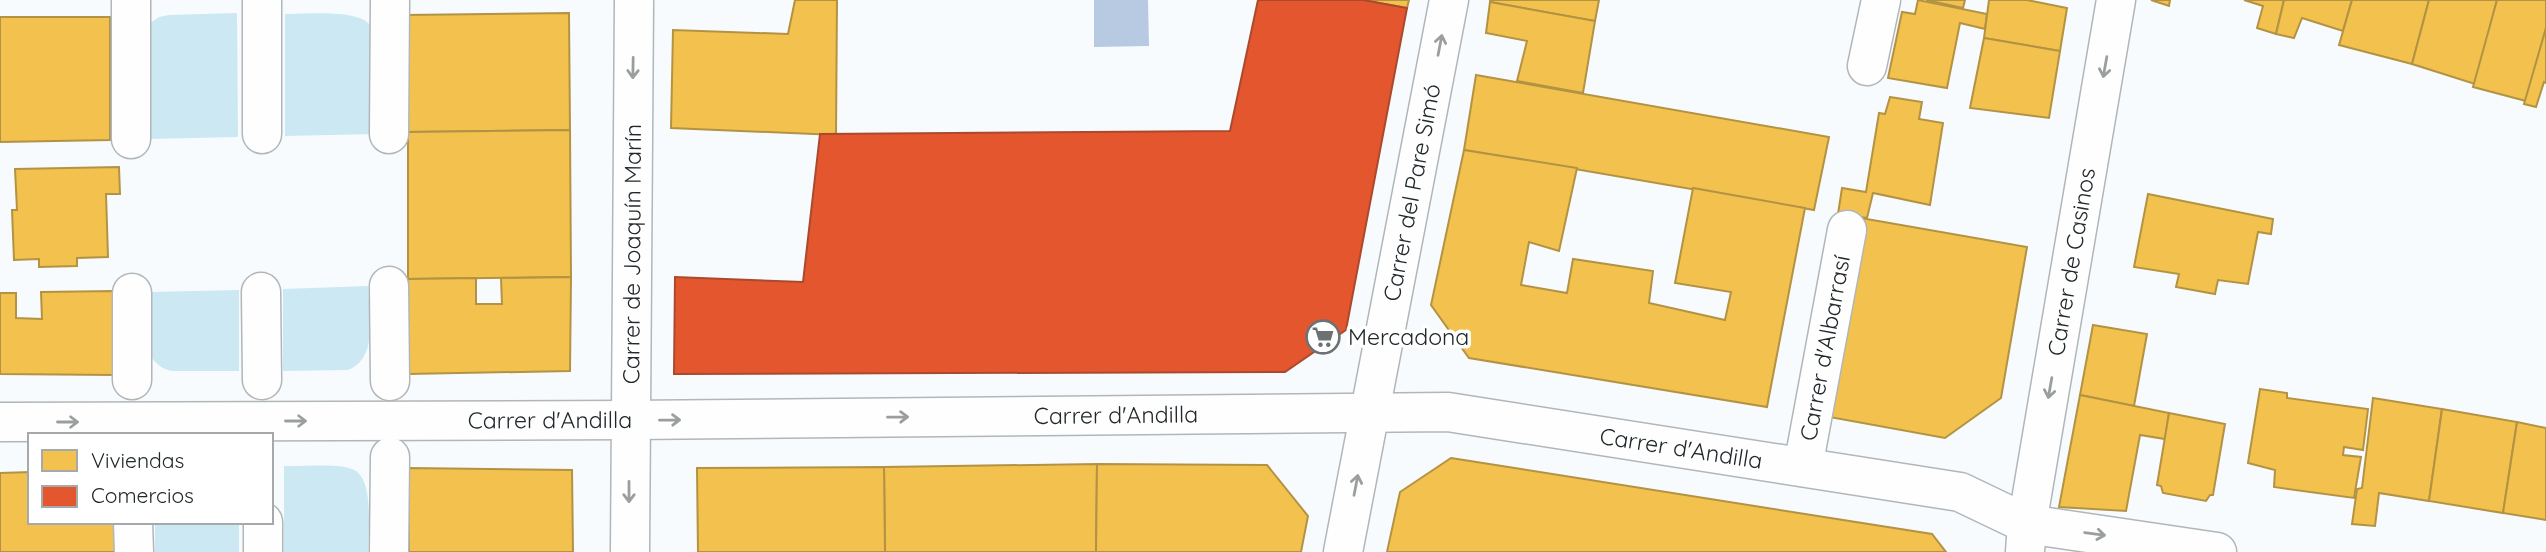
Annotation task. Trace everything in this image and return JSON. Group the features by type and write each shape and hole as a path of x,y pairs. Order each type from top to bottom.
{"street":[{"path":"131,0 131,139"},
{"path":"262,0 262,134"},
{"path":"389,134 390,0"},
{"name":"Carrer de Joaquín Marín","path":"630,552 634,0"},
{"name":"Carrer del Pare Simó","path":"1343,552 1449,0"},
{"path":"1867,66 1881,0"},
{"name":"Carrer de Casinos","path":"2026,538 2116,0"},
{"name":"Carrer d'Albarrasí","path":"1802,467 1847,230"},
{"path":"389,286 390,381"},
{"path":"261,292 261,380"},
{"path":"132,293 132,380"},
{"name":"Carrer d'Andilla","path":"0,422 629,420 1448,412 1960,492 2026,538 2217,552"},
{"path":"390,457 390,552"},
{"path":"133,524 134,552"},
{"path":"262,524 263,552"}],"shaded area":[{"path":"1094,0 1148,0 1149,46 1094,47"},
{"path":"237,13 238,137 148,139 150,23 169,15"},
{"path":"285,14 343,14 364,20 371,26 375,36 376,134 285,136"},
{"path":"368,286 370,334 364,356 358,364 348,370 283,371 283,289"},
{"path":"239,290 239,371 172,371 159,366 150,356 150,292"},
{"path":"284,466 350,468 362,477 368,497 368,552 284,552"},
{"path":"155,524 239,524 239,552 155,552"}],"building: Viviendas":[{"path":"795,0 837,0 836,135 671,128 673,30 788,34"},
{"path":"1363,0 1409,0 1407,8"},
{"path":"1490,0 1599,0 1595,21"},
{"path":"1918,0 1987,14 1985,29 1960,23 1947,88 1888,78 1902,12 1915,14"},
{"path":"1926,0 1965,0 1963,8"},
{"path":"1989,0 2027,0 2067,8 2060,51 1984,38"},
{"path":"2151,0 2170,0 2169,6"},
{"path":"2244,0 2284,0 2276,34 2257,28 2263,6"},
{"path":"2284,0 2352,0 2343,31 2302,18 2294,38 2276,34"},
{"path":"2352,0 2429,0 2412,64 2339,45"},
{"path":"2429,0 2497,0 2475,84 2412,64"},
{"path":"2497,0 2546,0 2546,28 2526,101 2473,87"},
{"path":"1490,2 1595,21 1583,93 1517,81 1527,41 1486,33"},
{"path":"569,13 570,130 408,132 405,15"},
{"path":"0,17 110,17 110,140 0,142"},
{"path":"2546,28 2546,83 2544,82 2536,107 2524,104"},
{"path":"1984,38 2060,51 2049,118 1970,108"},
{"path":"1476,75 1829,137 1814,210 1464,150"},
{"path":"1890,97 1922,102 1919,119 1943,123 1930,205 1873,193 1867,218 1838,214 1842,188 1866,192 1879,113 1885,114"},
{"path":"570,130 571,277 408,279 408,132"},
{"path":"1464,150 1577,168 1559,251 1529,242 1521,285 1567,293 1573,259 1653,271 1649,303 1725,320 1731,292 1675,283 1693,188 1805,208 1767,407 1469,358 1431,305"},
{"path":"119,167 120,194 106,194 108,257 77,258 77,266 39,267 39,259 14,260 12,210 17,210 15,169"},
{"path":"2148,194 2273,219 2271,234 2258,232 2248,284 2218,280 2215,294 2176,287 2179,274 2134,267"},
{"path":"1861,218 2027,247 2001,398 1945,438 1824,416"},
{"path":"571,277 570,371 408,374 408,279 476,278 476,304 502,304 501,278"},
{"path":"113,291 113,375 0,374 0,293 16,293 16,318 42,319 41,292"},
{"path":"2093,325 2147,334 2134,406 2080,395"},
{"path":"2260,389 2287,393 2287,398 2368,409 2363,450 2344,447 2343,455 2361,457 2354,498 2274,487 2275,470 2248,463"},
{"path":"2080,395 2169,413 2165,439 2140,435 2126,511 2059,507"},
{"path":"2373,398 2442,409 2429,501 2379,493 2375,526 2352,524 2357,489 2362,488"},
{"path":"2442,409 2517,422 2503,513 2429,501"},
{"path":"2169,413 2225,424 2213,495 2206,501 2163,493 2161,486 2157,485"},
{"path":"2517,422 2546,428 2546,520 2503,513"},
{"path":"1451,458 1932,534 1946,552 1387,552 1400,492"},
{"path":"1097,464 1096,552 885,552 884,467"},
{"path":"1097,464 1267,465 1308,516 1301,552 1096,552"},
{"path":"884,467 885,552 698,552 697,468"},
{"path":"408,468 572,470 573,552 409,552"},
{"path":"28,472 28,524 116,524 116,552 0,552 0,473"}],"building: Comercios":[{"path":"1258,0 1363,0 1407,8 1346,330 1285,372 674,374 675,277 803,282 820,134 1230,131"}],"place":[{"name":"Mercadona","path":"1323,337"}]}
